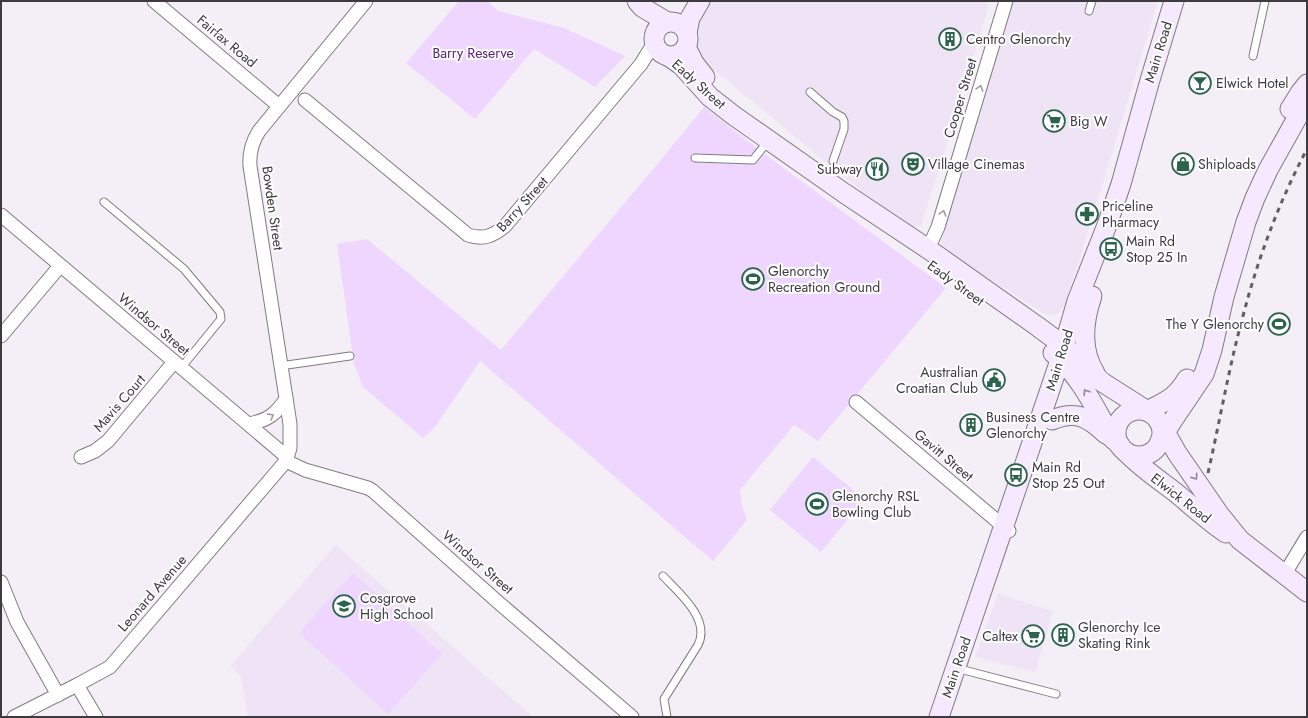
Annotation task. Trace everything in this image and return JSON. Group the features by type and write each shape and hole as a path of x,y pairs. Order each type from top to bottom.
{"main road":[{"name":"Barry Street","path":"672,44 676,15 690,1"},
{"path":"672,44 700,1"},
{"name":"Main Road","path":"1008,529 1052,420 1067,358 1071,322 1121,184 1174,1"},
{"name":"Main Road","path":"950,717 961,669 1078,327 1089,289 1100,270 1129,187 1180,1"},
{"name":"Eady Street","path":"639,4 672,44 769,140 1008,306 1067,358"},
{"path":"1052,420 1069,415 1082,416 1097,425 1119,445 1134,455 1145,455 1154,450 1156,423 1165,402 1174,396 1184,386 1197,358 1235,226 1248,192 1273,139 1296,98 1307,84"},
{"path":"1177,452 1181,421 1210,358 1224,297 1246,222 1268,170 1281,144 1307,100"},
{"name":"Eady Street","path":"844,193 879,225 948,278 1034,339 1067,358"},
{"path":"1100,270 1086,314 1084,331 1089,360 1102,382"},
{"path":"1008,306 1050,323 1058,324 1071,322"},
{"name":"Elwick Road","path":"1067,358 1102,382 1156,423 1219,514 1240,540"},
{"name":"Elwick Road","path":"1067,358 1085,391 1119,445 1144,469 1177,494 1211,523 1240,540 1307,592"},
{"path":"1156,423 1202,378"},
{"path":"1119,445 1116,434 1117,426 1120,419 1130,411 1138,409 1156,423"},
{"name":"Main Road","path":"939,717 961,669"}],"street":[{"name":"Fairfax Road","path":"154,1 279,106"},
{"name":"Cooper Street","path":"928,249 938,227 1006,1"},
{"name":"Bowden Street","path":"286,459 291,437 250,153 259,131 362,2"},
{"name":"Barry Street","path":"305,100 468,235 481,238 493,236 505,226 641,64 672,44"},
{"name":"Windsor Street","path":"1,215 250,424 286,459 305,470 368,488 373,491 499,603 632,717"},
{"path":"1,336 60,266"},
{"name":"Mavis Court","path":"81,457 96,451 108,441 178,365"},
{"path":"250,424 268,418 277,412 286,399"},
{"name":"Gavitt Street","path":"856,402 1008,529"},
{"name":"Leonard Avenue","path":"14,717 110,667 281,468 286,459"},
{"path":"1284,575 1307,537"},
{"path":"1,582 17,622 58,695"},
{"path":"77,685 96,717"}],"lane":[{"path":"1089,11 1092,1"},
{"path":"1253,56 1265,1"},
{"path":"810,92 842,117 844,121 844,129 833,161"},
{"path":"694,158 753,160 769,140"},
{"path":"104,202 184,269 220,312 221,319 178,365"},
{"path":"280,366 350,356"},
{"path":"663,576 693,608 702,629 702,638 664,699 667,717"},
{"path":"961,669 1056,694"}],"shaded area":[{"path":"709,1 990,1 954,122 921,225 912,229 868,196 697,56 694,21"},
{"path":"1014,1 1158,1 1064,307 1059,313 1048,316 940,248 942,237"},
{"name":"Cosgrove High School","path":"336,545 533,717 248,717 241,676 230,666"},
{"name":"Caltex","path":"998,594 1053,611 1035,672 975,657"}],"green space":[{"name":"Barry Reserve","path":"459,1 488,1 498,11 564,28 625,56 595,87 534,49 475,119 406,63"},
{"name":"Glenorchy Recreation Ground","path":"704,107 758,149 946,288 818,441 794,425 740,490 741,502 747,520 713,561 480,361 435,427 423,438 363,387 354,364 337,244 367,239 501,350"},
{"name":"Glenorchy RSL Bowling Club","path":"813,457 864,499 821,552 770,510"},
{"path":"353,573 442,654 388,714 299,633"}],"railway":[{"path":"1208,473 1233,355 1255,273 1278,210 1307,149"}],"place":[{"name":"Centro Glenorchy","path":"950,39"},
{"name":"Elwick Hotel","path":"1200,83"},
{"name":"Big W","path":"1054,121"},
{"name":"Village Cinemas","path":"913,164"},
{"name":"Shiploads","path":"1183,164"},
{"name":"Subway","path":"877,169"},
{"name":"Priceline Pharmacy","path":"1087,214"},
{"name":"Main Rd Stop 25 In","path":"1111,249"},
{"name":"Glenorchy Recreation Ground","path":"753,279"},
{"name":"The Y Glenorchy","path":"1279,324"},
{"name":"Australian Croatian Club","path":"994,380"},
{"name":"Business Centre Glenorchy","path":"971,425"},
{"name":"Main Rd Stop 25 Out","path":"1016,475"},
{"name":"Glenorchy RSL Bowling Club","path":"817,504"},
{"name":"Cosgrove High School","path":"344,606"},
{"name":"Glenorchy Ice Skating Rink","path":"1063,635"},
{"name":"Caltex","path":"1033,636"}]}
